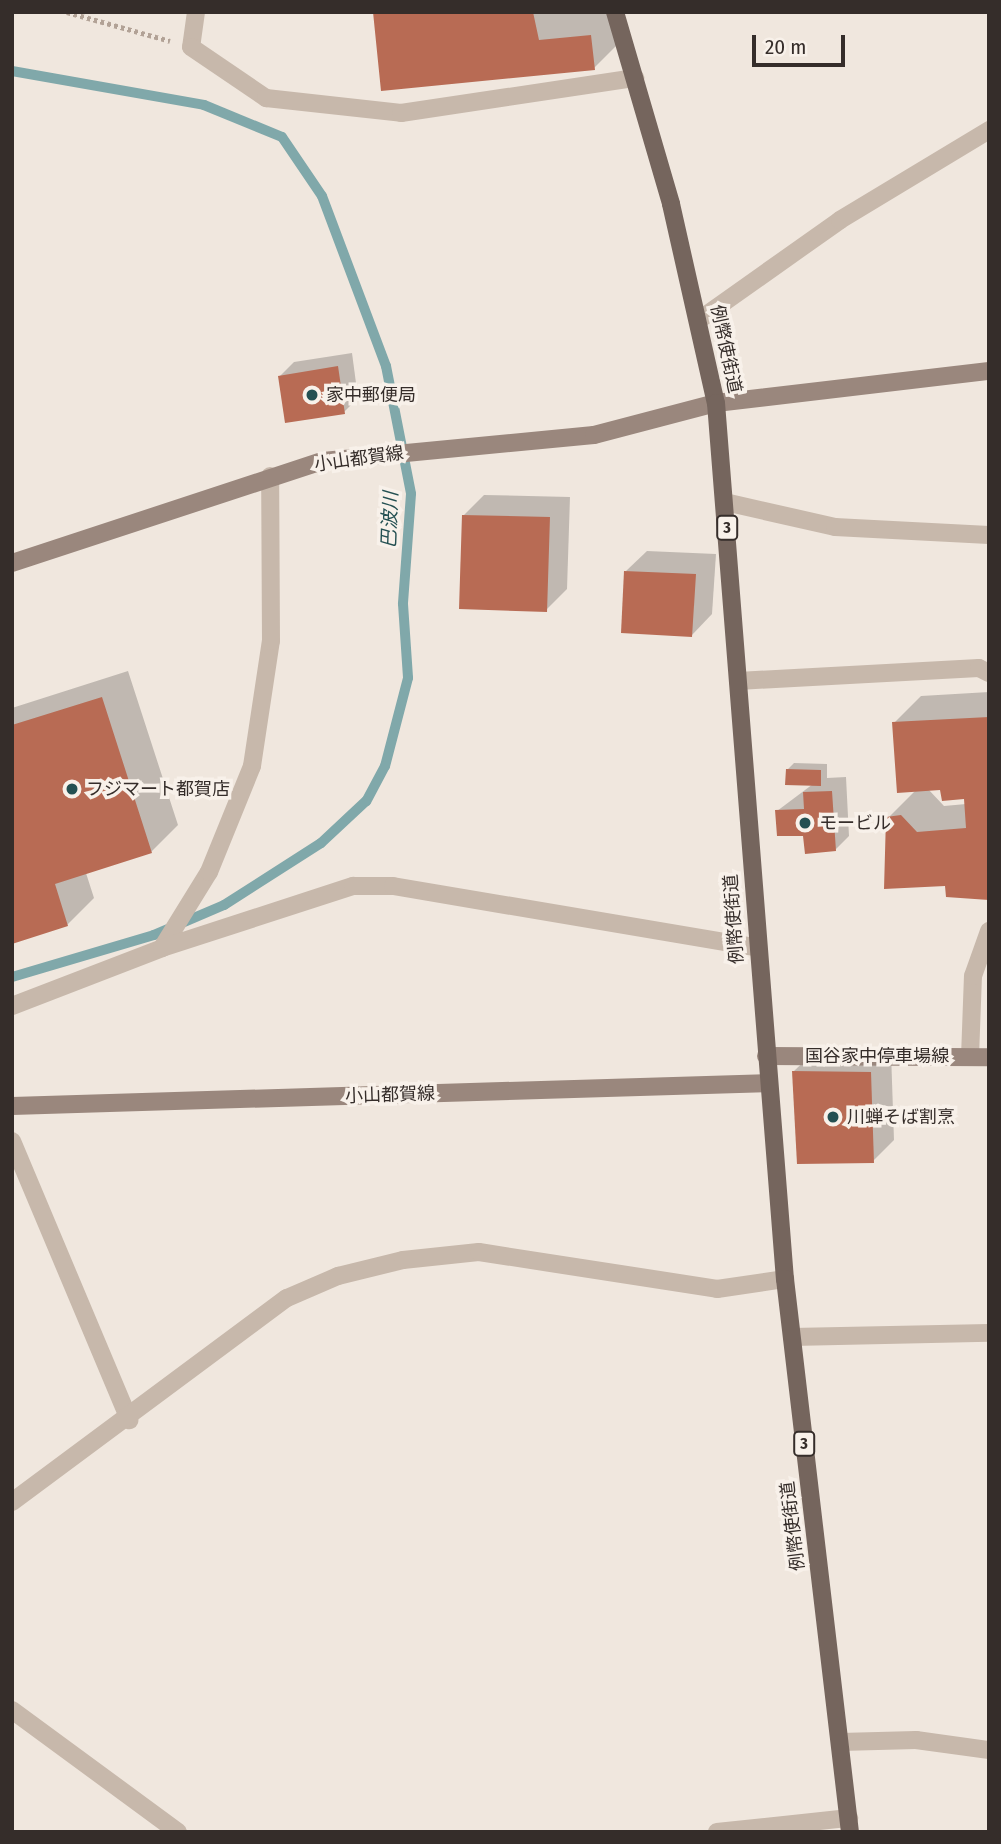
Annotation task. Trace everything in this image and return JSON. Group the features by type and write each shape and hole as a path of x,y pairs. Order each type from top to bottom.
{"main road":[{"name":"例幣使街道","path":"615,12 699,320 716,402 767,1083 785,1279 850,1825"},
{"name":"小山都賀線","path":"12,563 270,475 384,452 594,435 716,402 989,371"},
{"name":"国谷家中停車場線","path":"766,1056 980,1057"},
{"name":"小山都賀線","path":"12,1106 767,1083"}],"street":[{"path":"196,12 191,47 266,98 401,113 635,78"},
{"path":"699,320 840,220 989,130"},
{"path":"162,948 209,872 252,766 271,642 270,475"},
{"path":"725,502 835,527 989,535"},
{"path":"737,681 978,668 989,673"},
{"path":"12,1006 162,948 303,900 380,886 758,948"},
{"path":"980,1057 973,976 989,931"},
{"path":"12,1141 129,1420"},
{"path":"12,1502 129,1420 287,1298 403,1260 478,1252 534,1256 717,1289 785,1279"},
{"path":"792,1337 989,1333"},
{"path":"12,1710 178,1832"},
{"path":"840,1742 916,1740 989,1750"},
{"path":"717,1832 850,1825"}],"path":[{"path":"67,12 191,47"}],"building":[{"path":"373,12 533,12 539,40 591,35 595,70 381,91"},
{"name":"家中郵便局","path":"338,366 345,414 285,423 278,376"},
{"path":"462,515 550,517 547,612 459,609"},
{"path":"624,571 696,574 692,637 621,633"},
{"name":"フジマート都賀店","path":"102,697 152,853 55,884 68,926 12,944 12,725"},
{"path":"989,717 989,900 946,897 945,886 884,889 886,817 901,815 917,832 966,828 964,799 942,801 940,790 897,793 892,722"},
{"path":"786,769 821,770 821,786 785,785"},
{"name":"モービル","path":"832,791 836,851 805,854 803,836 777,836 775,810 804,809 803,792"},
{"name":"川蝉そば割烹","path":"792,1071 871,1072 874,1163 797,1164"}],"waterway":[{"name":"巴波川","path":"12,71 204,105 282,137 322,196 386,366 411,494 403,604 408,678 385,766 366,801 321,843 224,905 154,935 12,977"}],"place":[{"name":"家中郵便局","path":"312,395"},
{"name":"フジマート都賀店","path":"72,789"},
{"name":"モービル","path":"805,823"},
{"name":"川蝉そば割烹","path":"833,1117"}]}
